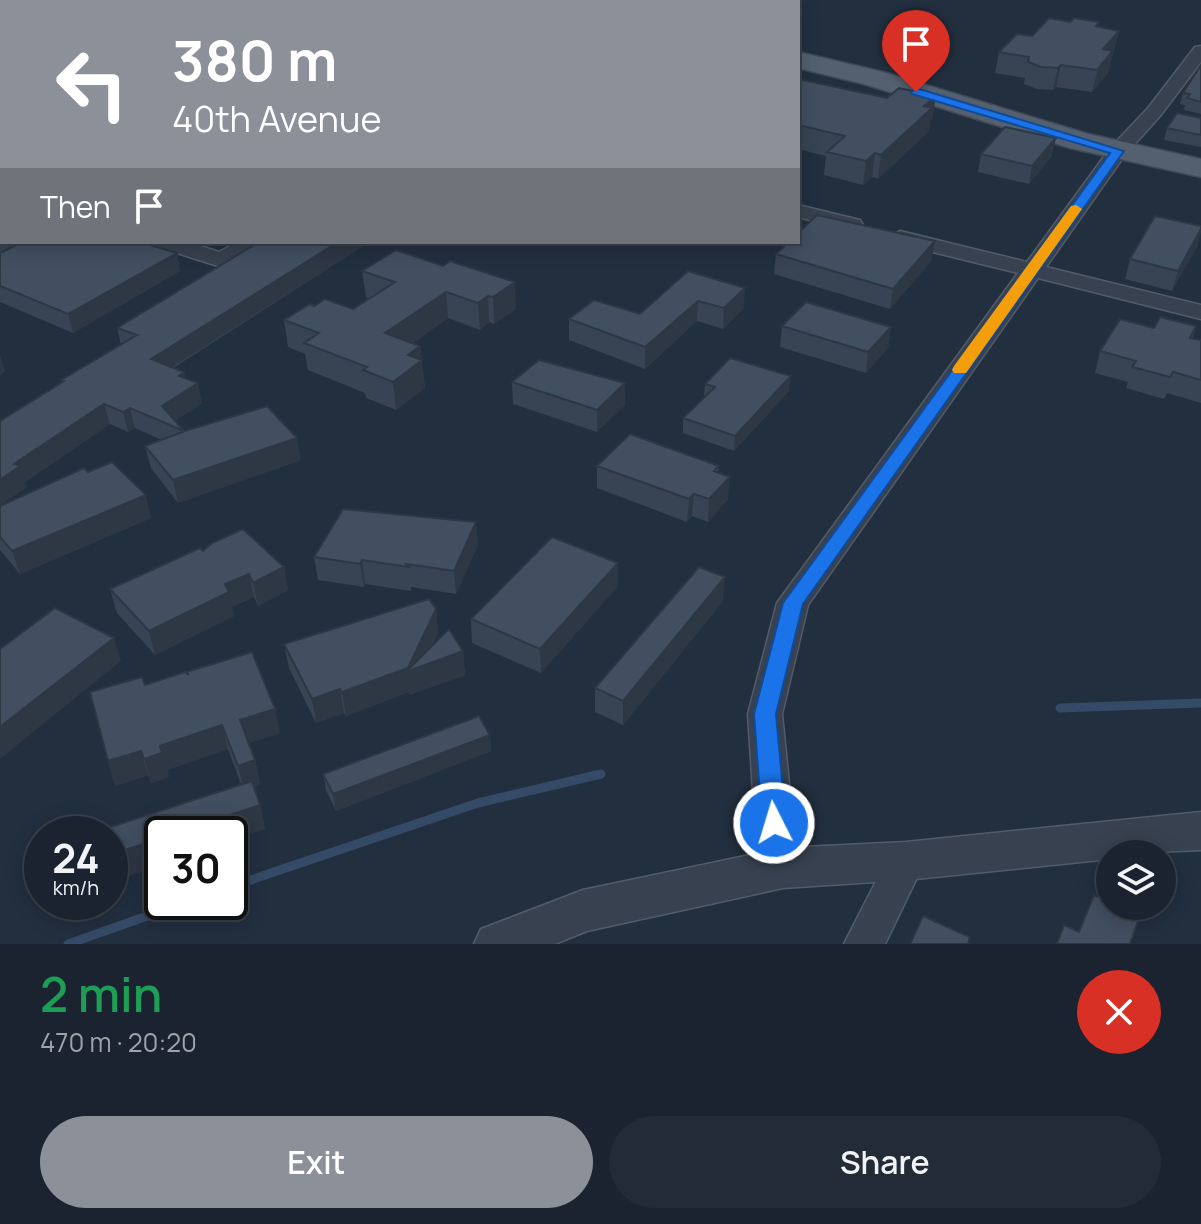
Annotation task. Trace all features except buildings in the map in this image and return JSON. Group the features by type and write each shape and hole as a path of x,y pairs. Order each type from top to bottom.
{"main road":[{"path":"800,60 873,78 1118,151 1201,168"}],"street":[{"path":"783,868 774,823 765,714 793,603 1118,151 1162,114 1201,51"},
{"path":"800,212 1201,312"},
{"path":"172,244 221,260 249,244"},
{"path":"499,944 583,911 783,868 906,861 1201,831"},
{"path":"864,944 906,861"}],"waterway":[{"path":"1060,708 1201,703"},
{"path":"248,881 478,803 601,774"},
{"path":"68,944 144,917"}],"slow traffic":[{"path":"960,370 1076,209"}],"route":[{"path":"774,823 765,714 793,603 1118,151 916,92"}]}
